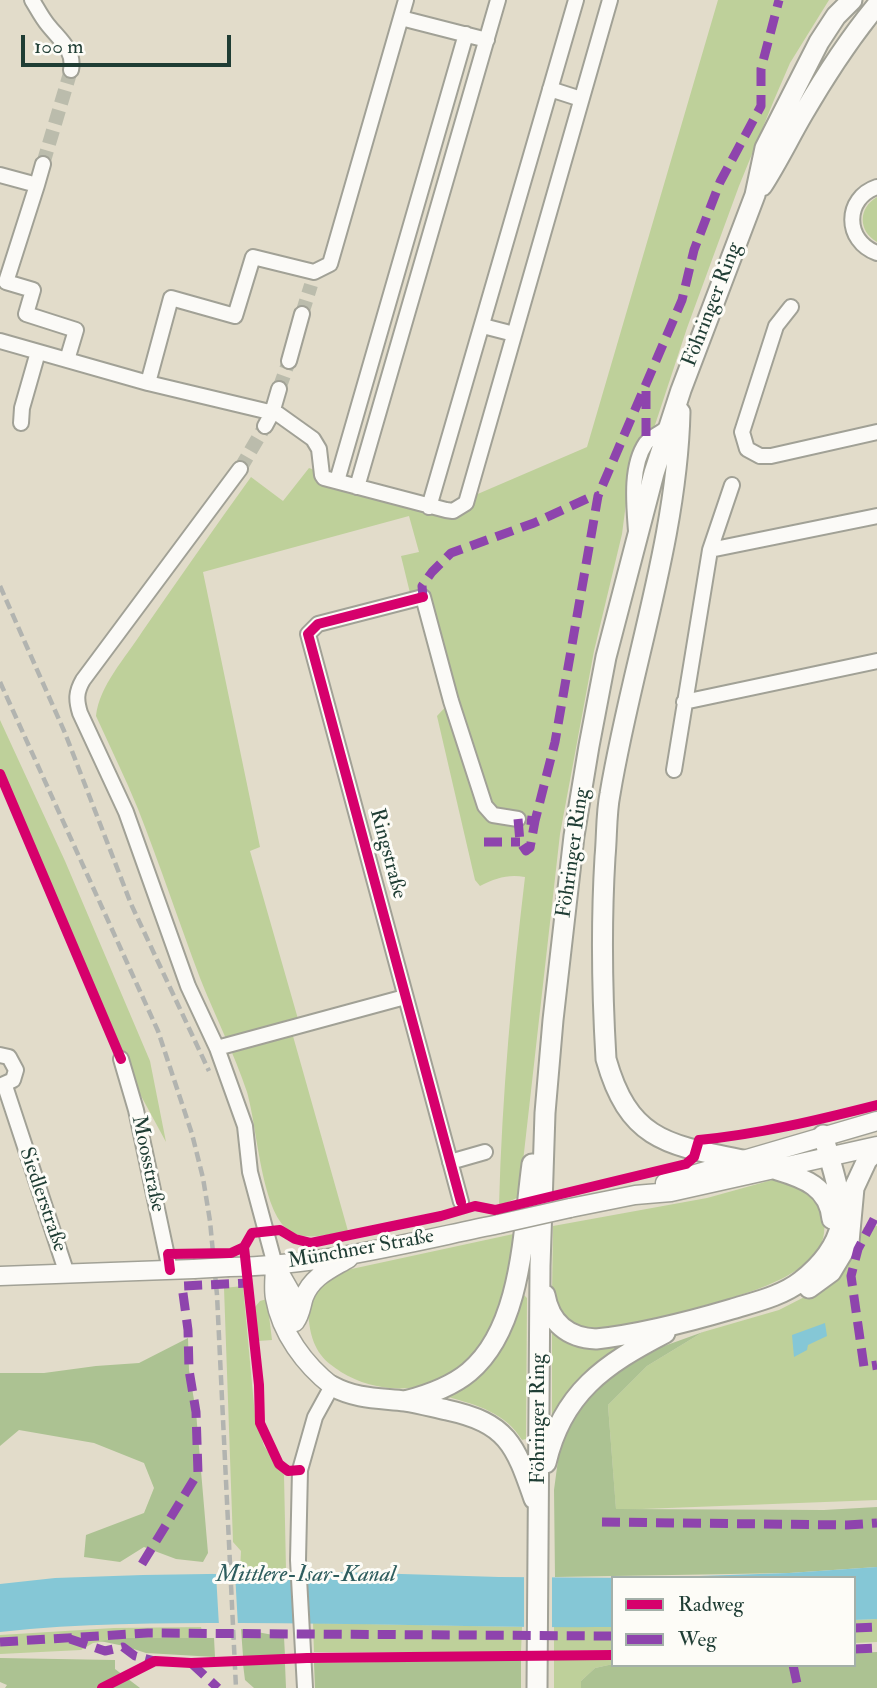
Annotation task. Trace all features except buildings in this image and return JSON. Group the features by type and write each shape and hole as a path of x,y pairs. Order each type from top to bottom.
{"highway":[{"name":"Föhringer Ring","path":"537,1688 540,1266 545,1113 574,836 606,657 636,537 669,427 755,195 765,148 804,69 840,8 852,0"},
{"name":"Föhringer Ring","path":"755,195 780,158 828,73 877,5"},
{"path":"681,390 679,451 665,540 628,698 609,797 603,901 606,1059 614,1084 627,1108 659,1139 681,1147 743,1160"},
{"path":"405,1401 430,1394 469,1372 485,1355 507,1314 519,1276 532,1164 545,1113"},
{"path":"540,1266 546,1302 554,1321 566,1332 581,1338 614,1337 685,1322 766,1298 800,1282 822,1262 841,1223 839,1202 823,1135"},
{"path":"766,1298 782,1301 809,1288 831,1272 849,1242 854,1188 867,1160 877,1148"},
{"path":"777,1170 805,1178 822,1193 832,1213 834,1241"},
{"path":"539,1484 551,1440 566,1411 598,1373 685,1322"},
{"path":"332,1385 348,1394 376,1400 405,1401 474,1416 496,1428 512,1446 523,1467 539,1513"}],"main road":[{"name":"Münchner Straße","path":"635,1195 666,1183 877,1121"},
{"name":"Münchner Straße","path":"0,1276 275,1265 358,1252 635,1195 671,1192 877,1148"},
{"path":"295,1322 312,1280 358,1252"},
{"path":"275,1265 291,1293 296,1345"},
{"path":"275,1265 275,1297 282,1323 311,1370 332,1385"}],"street":[{"path":"32,0 48,25 66,45 73,66 71,70"},
{"path":"148,383 171,298 235,316 253,257 312,279 330,264 406,0"},
{"path":"357,487 498,0"},
{"path":"429,507 576,0"},
{"path":"0,341 268,419 278,414 313,439 319,449 324,478 453,511 466,503 610,0"},
{"path":"401,18 487,40"},
{"path":"337,481 466,34"},
{"path":"550,89 581,99"},
{"path":"43,164 6,282 33,290 26,314 76,330 68,360"},
{"path":"0,174 37,185"},
{"path":"877,187 867,191 856,202 852,223 861,243 877,253"},
{"path":"791,307 776,326 742,432 747,449 760,456 771,456 877,432"},
{"path":"289,361 303,314"},
{"path":"483,326 514,334"},
{"path":"21,423 22,408 38,352"},
{"path":"268,419 279,389"},
{"path":"240,469 83,680 77,690 76,701 126,812 188,986 217,1048 245,1126 250,1171 275,1265"},
{"path":"674,770 710,550 732,485"},
{"path":"710,550 877,516"},
{"name":"Ringstraße","path":"461,1202 308,635 318,624 423,597 451,701 485,806 493,814 518,819"},
{"path":"684,702 877,661"},
{"path":"217,1048 405,997"},
{"name":"Siedlerstraße","path":"0,1055 9,1057 16,1070 13,1080 2,1086 67,1273"},
{"name":"Moosstraße","path":"121,1059 136,1110 170,1270"},
{"path":"450,1162 485,1152"},
{"path":"305,1688 298,1560 301,1458 315,1417 332,1385"}],"green space":[{"path":"718,0 829,0 790,63 774,100 687,328 652,434 628,488 622,534 594,651 560,834 519,1197 499,1206 508,1041 525,877 502,877 480,886 475,880 437,716 451,701 436,625 425,589 410,593 401,556 419,552 409,516 203,572 260,847 250,851 300,1026 291,1029 348,1231 316,1236 293,1233 278,1217 271,1202 247,1092 200,978 138,809 96,716 98,705 114,672 251,477 283,501 309,468 456,518 468,509 473,496 587,447"},
{"path":"877,197 877,242 866,232 863,219 866,207"},
{"path":"0,720 65,861 150,1061 166,1142 121,1059 0,779"},
{"path":"772,1180 801,1185 810,1193 824,1216 824,1233 819,1249 791,1274 751,1291 626,1329 599,1332 566,1324 552,1296 553,1226 707,1198"},
{"path":"877,1226 877,1500 616,1510 608,1405 647,1366 703,1332 779,1310 818,1290 847,1262 864,1227"},
{"path":"518,1233 506,1286 488,1337 466,1365 452,1375 437,1382 405,1388 371,1385 341,1372 325,1360 317,1349 310,1328 308,1299 333,1273"},
{"path":"243,1286 255,1416 264,1446 284,1475 286,1570 240,1571 241,1551 233,1542 224,1288"},
{"path":"524,1295 527,1298 526,1439 522,1440 508,1423 490,1411 448,1397 481,1373 502,1347"},
{"path":"267,1299 272,1340 258,1341 255,1307 260,1301"},
{"path":"558,1332 621,1345 582,1377 552,1418 552,1334"},
{"path":"703,1332 647,1366 608,1405 616,1509 824,1510 877,1507 877,1567 789,1573 555,1577 554,1490 560,1445 573,1418 604,1380 642,1354"},
{"path":"188,1338 208,1553 203,1562 176,1559 144,1547 120,1562 84,1557 86,1535 144,1513 154,1488 144,1463 94,1443 19,1430 0,1446 0,1373 44,1373 139,1363"},
{"path":"877,1619 877,1642 856,1643 856,1620"},
{"path":"313,1623 522,1627 521,1652 314,1652"},
{"path":"201,1627 204,1638 126,1638 93,1643 81,1650 0,1654 0,1635 114,1628"},
{"path":"554,1627 611,1627 611,1650 554,1651"},
{"path":"241,1629 284,1637 285,1656 243,1656"},
{"path":"126,1638 214,1638 215,1657 146,1653 100,1641"},
{"path":"877,1652 877,1688 581,1688 581,1681 595,1668 611,1664 611,1667 856,1667 856,1653"},
{"path":"0,1658 115,1660 115,1669 140,1688 5,1688 7,1685 0,1682"},
{"path":"611,1659 611,1664 595,1668 581,1681 581,1688 554,1688 554,1660"},
{"path":"521,1660 521,1688 315,1688 314,1663"},
{"path":"243,1664 285,1664 286,1688 254,1688 245,1680"}],"water":[{"path":"825,1323 827,1336 808,1345 807,1350 794,1357 792,1335"},
{"path":"877,1567 877,1619 856,1620 856,1576 700,1576"},
{"name":"Mittlere-Isar-Kanal","path":"337,1572 611,1578 611,1627 180,1623 90,1625 0,1632 0,1584 55,1578"}],"pier":[{"path":"213,1570 239,1572 235,1573 238,1626 219,1626 216,1574 213,1574"},
{"path":"524,1574 552,1574 552,1631 524,1631"}],"tunnel":[{"path":"43,164 71,70"},
{"path":"302,314 311,285"},
{"path":"279,389 289,361"},
{"path":"240,469 265,426"}],"railway":[{"path":"0,586 65,733 131,904 209,1071"},
{"path":"0,682 158,1031 192,1134 203,1178 217,1295 236,1688"}],"marked path":[{"path":"527,820 535,821 555,742 598,496 682,300 694,250 720,182 761,106 761,69 779,0"},
{"path":"646,391 646,443"},
{"path":"418,598 423,597 422,586 432,572 451,553 598,496"},
{"path":"518,819 520,842 526,851 530,848 535,821"},
{"path":"484,842 520,842"},
{"path":"874,1219 858,1249 851,1276 864,1367 877,1365"},
{"path":"142,1564 198,1473 196,1412 189,1370 188,1330 182,1286 248,1283"},
{"path":"602,1522 847,1525 877,1523"},
{"path":"856,1628 877,1627"},
{"path":"0,1642 148,1633 611,1636"},
{"path":"70,1639 105,1651 123,1647 135,1656 155,1661"},
{"path":"856,1649 877,1648"},
{"path":"191,1663 218,1688"},
{"path":"793,1667 798,1688"}],"cycle path":[{"path":"423,597 318,624 308,634 461,1202"},
{"path":"0,774 121,1059"},
{"path":"170,1270 168,1254 231,1253 244,1247 252,1233 280,1230 295,1239 311,1243 441,1216 475,1206 495,1210 686,1164 694,1157 699,1140 767,1130 877,1105"},
{"path":"244,1247 259,1385 260,1423 279,1464 288,1471 300,1470"},
{"path":"102,1688 155,1661 191,1663 307,1658 611,1655"}]}
